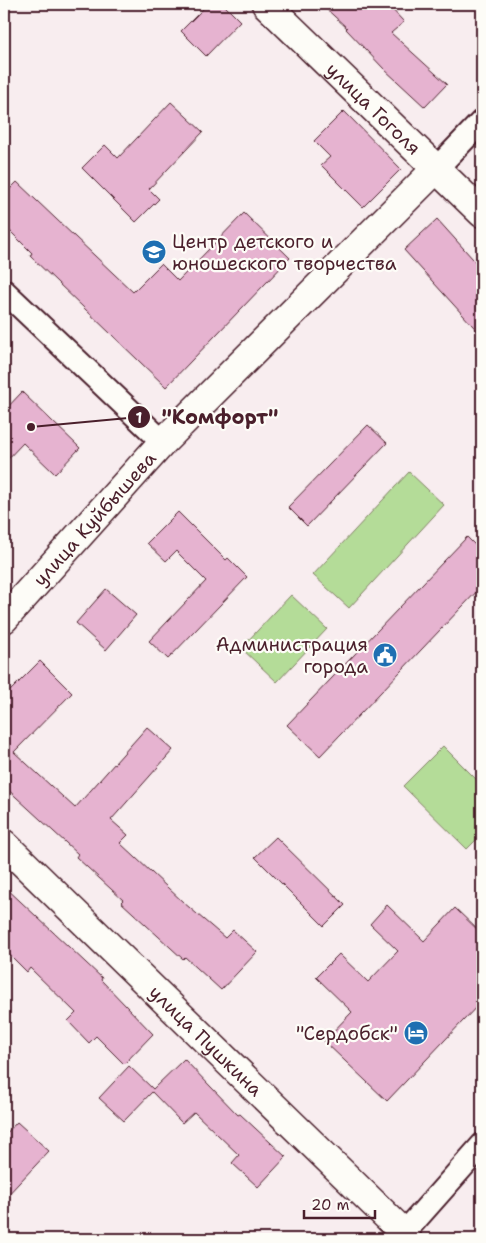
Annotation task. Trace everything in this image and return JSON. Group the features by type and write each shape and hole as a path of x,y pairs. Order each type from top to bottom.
{"street":[{"name":"улица Гоголя","path":"266,4 482,213"},
{"name":"улица Куйбышева","path":"4,619 163,442 482,121"},
{"path":"4,291 163,442"},
{"name":"улица Пушкина","path":"4,844 404,1237"},
{"path":"404,1237 482,1146"}],"green space":[{"path":"409,472 444,505 349,608 313,575"},
{"path":"291,595 327,629 277,682 241,648"},
{"path":"443,746 482,785 482,834 467,849 403,786"}],"building":[{"path":"208,4 223,4 240,21 206,56 181,31"},
{"path":"321,4 387,4 404,22 391,33 447,84 425,107 384,69 347,28"},
{"path":"171,102 203,132 149,189 159,199 136,222 82,168 105,145 118,158"},
{"path":"344,111 401,169 363,207 321,165 330,157 314,141"},
{"path":"17,182 133,292 161,264 178,281 244,213 290,258 166,387 30,256 32,253 4,225 4,195"},
{"path":"437,219 482,269 482,336 404,250"},
{"path":"22,392 80,448 55,474 23,443 4,463 4,411"},
{"path":"368,425 387,443 307,526 288,507"},
{"path":"178,512 226,560 228,558 247,577 168,659 149,641 206,581 176,551 166,561 147,543"},
{"name":"Администрация города","path":"467,537 482,552 482,586 320,756 287,725"},
{"path":"106,589 136,615 106,650 76,623"},
{"path":"40,661 72,693 14,752 75,808 147,727 173,750 111,820 128,835 120,843 183,902 225,938 233,930 257,952 221,990 185,957 183,959 121,902 123,900 76,857 78,854 4,786 4,697"},
{"path":"276,837 345,905 324,926 255,857"},
{"path":"4,886 102,978 101,980 153,1034 124,1064 96,1036 89,1043 68,1021 76,1013 30,968 27,972 4,949"},
{"path":"387,905 424,941 455,908 482,934 482,1001 387,1101 324,1041 352,1012 316,977 339,954 368,982 398,951 370,924"},
{"path":"184,1059 238,1115 240,1114 286,1157 258,1187 232,1163 239,1155 194,1112 182,1123 152,1092 124,1121 99,1098 129,1066 153,1089"},
{"path":"17,1122 49,1151 4,1199 4,1136"}],"place":[{"name":"Центр детского и юношеского творчества","path":"154,252"},
{"name":"\"Комфорт\"","path":"31,427"},
{"name":"Администрация города","path":"385,655"},
{"name":"\"Сердобск\"","path":"416,1033"}]}
